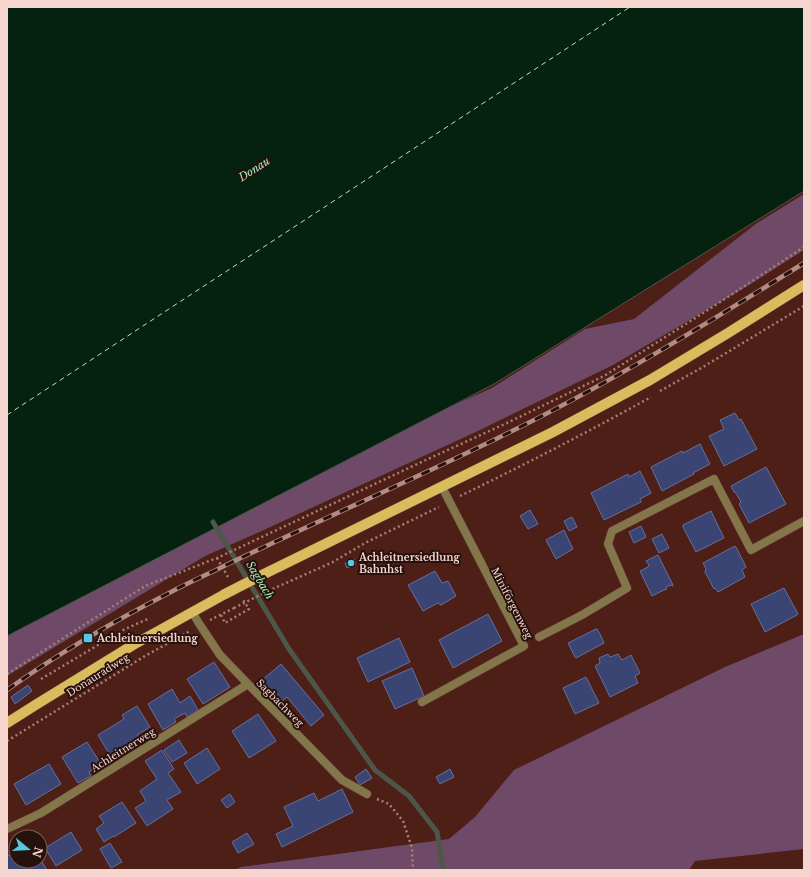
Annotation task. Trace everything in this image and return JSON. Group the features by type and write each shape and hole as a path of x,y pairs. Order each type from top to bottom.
{"main road":[{"path":"7,723 133,645 225,594 553,432 650,380 804,285"}],"street":[{"path":"538,637 582,615 627,588 608,544 612,531 714,478 751,550 804,521"},
{"name":"Miniförgenweg","path":"422,702 524,646 442,487"},
{"name":"Sagbachweg","path":"192,612 220,655 342,780 367,794"},
{"name":"Achleitnerweg","path":"7,829 41,813 248,684"}],"path":[{"path":"7,674 145,586 245,546 604,376 804,247"},
{"path":"249,609 225,623 221,615 333,562 365,543"},
{"name":"Donauradweg","path":"7,741 145,656 200,625"},
{"path":"41,679 125,629"},
{"path":"367,794 389,804 403,821 412,848 413,870"}],"shaded area":[{"path":"804,194 804,250 746,287 613,365 480,430 205,556 7,676 7,637 19,629 76,568 320,464 492,388 585,329 634,319 757,223"},
{"path":"804,634 804,849 695,861 689,870 235,870 241,867 449,839 475,817 514,770 725,667"}],"water":[{"name":"Donau","path":"7,7 804,7 804,191 494,384 7,636"}],"building":[{"path":"735,413 739,420 741,419 757,449 724,466 709,436 724,429 720,420"},
{"path":"700,444 710,464 662,491 651,467 682,451 683,453"},
{"path":"766,467 786,504 749,523 739,504 741,502 731,486"},
{"path":"640,471 651,493 640,499 641,502 604,520 591,493 628,474 629,477"},
{"path":"530,510 538,524 528,529 520,516"},
{"path":"711,511 724,538 696,552 683,525"},
{"path":"572,517 577,527 569,531 564,521"},
{"path":"641,526 646,537 634,543 629,532"},
{"path":"564,530 573,549 556,559 546,540"},
{"path":"662,534 669,548 659,553 652,539"},
{"path":"735,546 746,567 742,570 745,577 718,592 715,588 714,589 705,572 706,569 703,563"},
{"path":"658,555 673,586 671,585 666,587 667,589 652,596 640,571 648,567 649,565 646,561"},
{"name":"Achleitnersiedlung Bahnhst","path":"354,559 356,564 347,568 345,563"},
{"path":"435,571 442,583 448,581 456,596 441,605 438,603 423,611 408,585"},
{"path":"784,588 798,614 765,632 751,604"},
{"path":"488,614 502,641 453,668 439,640"},
{"path":"596,629 604,643 576,658 568,643"},
{"path":"399,638 410,662 368,682 357,658"},
{"path":"608,654 610,657 618,654 622,660 631,655 640,673 635,676 638,683 610,697 595,666 600,663 599,658"},
{"path":"214,662 230,687 203,704 187,679"},
{"path":"281,664 324,715 311,726 287,697 281,702 262,680"},
{"path":"412,668 424,696 395,709 382,681"},
{"path":"586,677 599,703 575,714 563,688"},
{"path":"28,685 32,691 15,704 11,697"},
{"path":"172,689 180,703 190,696 198,710 187,717 185,713 174,719 176,722 163,730 148,704"},
{"path":"137,706 150,727 137,735 140,739 111,757 98,735 124,719 122,715"},
{"path":"258,714 276,741 249,758 232,731"},
{"path":"179,740 187,753 172,762 164,750"},
{"path":"87,742 101,764 89,772 91,776 78,783 62,757"},
{"path":"207,748 220,769 197,784 184,763"},
{"path":"162,750 174,769 168,773 181,792 167,800 173,809 147,826 135,808 146,801 140,791 157,779 145,761"},
{"path":"49,764 61,784 26,805 14,784"},
{"path":"366,769 372,778 360,785 355,777"},
{"path":"450,769 454,777 440,784 436,777"},
{"path":"342,789 353,812 282,847 276,834 293,826 284,807 314,793 318,801"},
{"path":"230,794 235,802 227,808 221,800"},
{"path":"122,802 136,823 104,842 96,829 104,823 99,816"},
{"path":"71,832 82,850 56,866 48,853 48,846"},
{"path":"247,833 254,844 238,853 232,842"},
{"path":"110,843 122,862 111,868 100,849"},
{"path":"7,856 8,869 47,870 7,870"}],"waterway":[{"name":"Sagbach","path":"213,522 289,649 375,770 409,796 437,832 443,870"}],"ferry route":[{"path":"7,415 630,7"}],"railway":[{"path":"7,690 87,638 177,589 255,551 465,454 578,397 692,332 804,263"}],"place":[{"name":"Achleitnersiedlung Bahnhst","path":"351,563"},
{"name":"Achleitnersiedlung","path":"88,638"}]}
